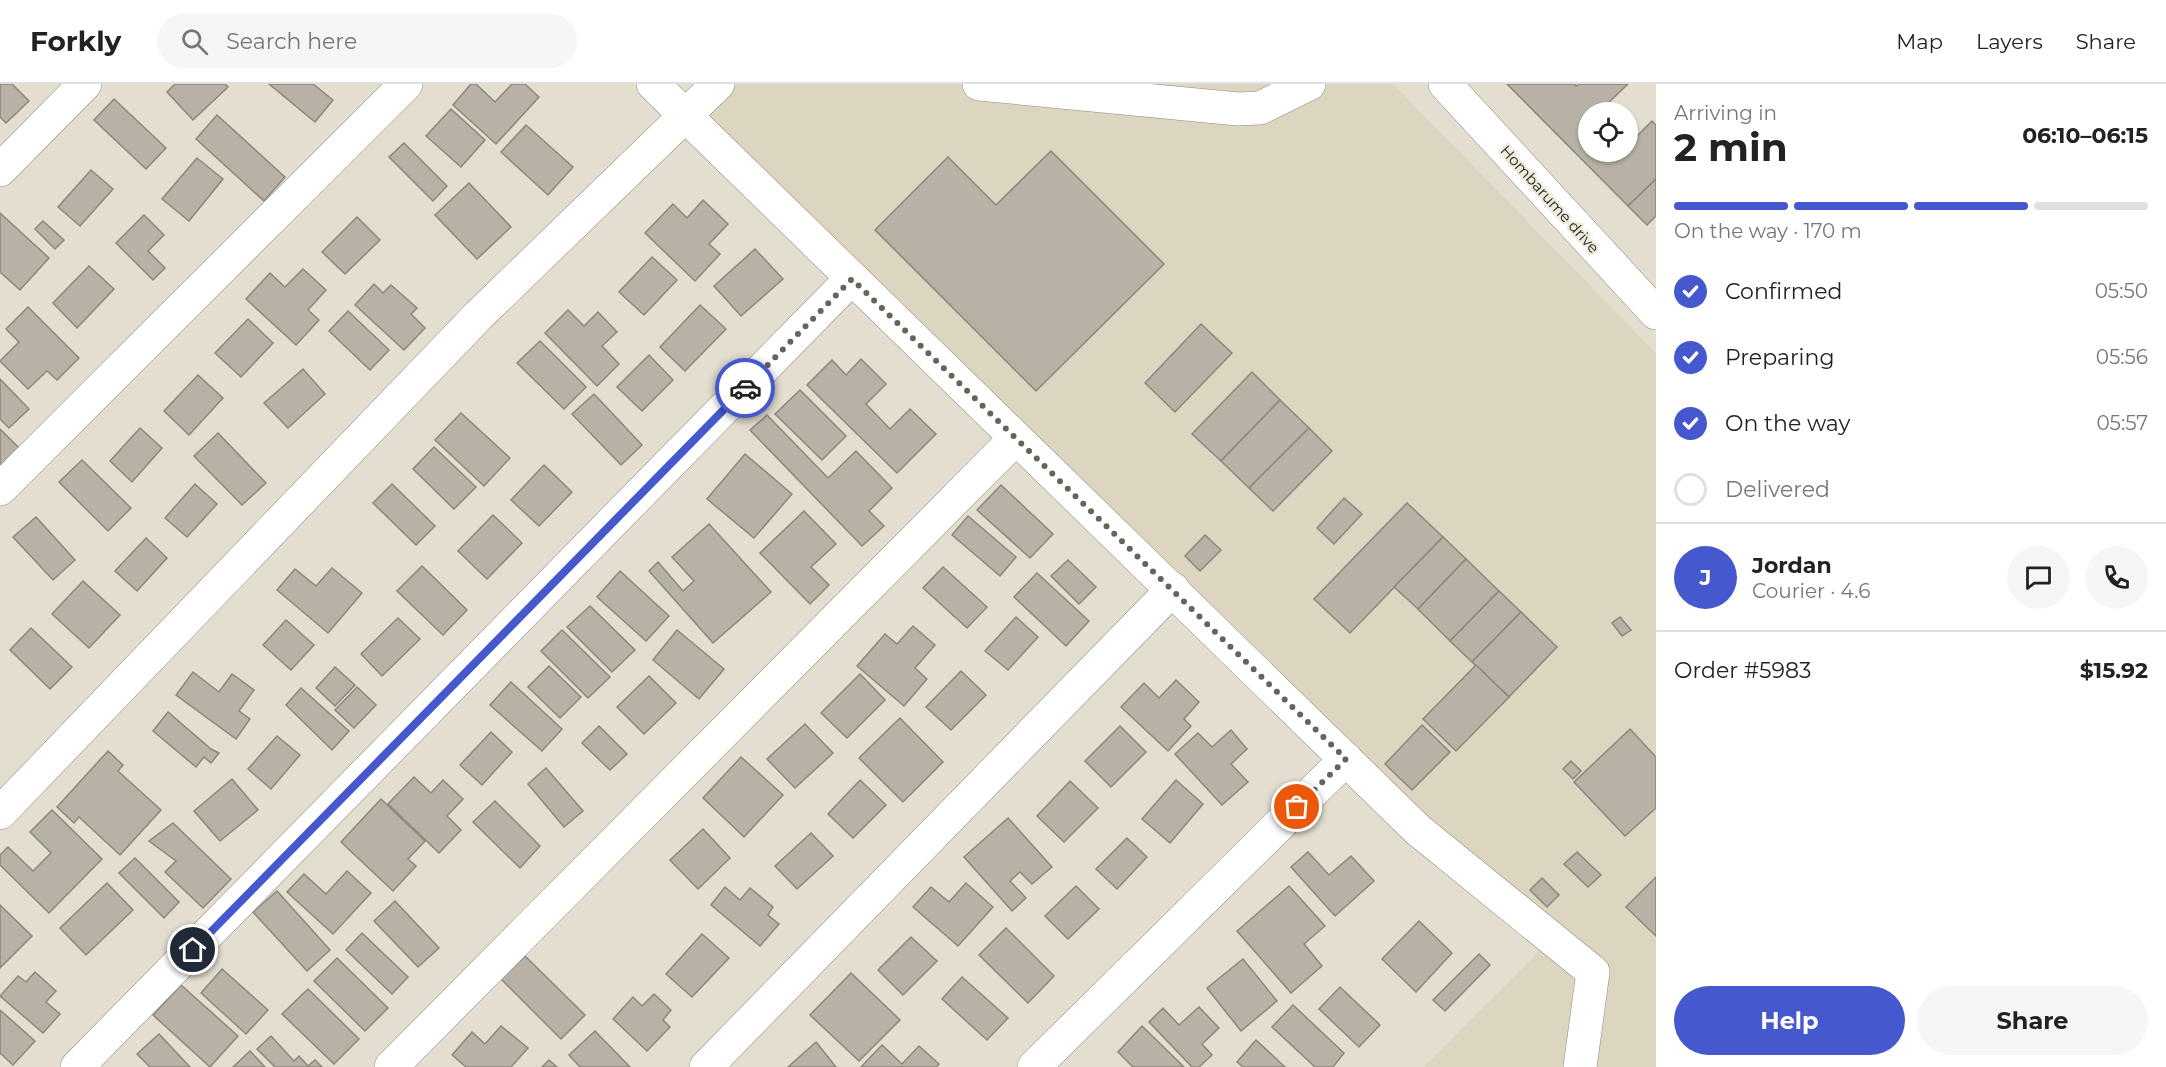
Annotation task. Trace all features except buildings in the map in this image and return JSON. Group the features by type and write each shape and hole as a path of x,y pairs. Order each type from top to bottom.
{"street":[{"path":"0,170 85,84"},
{"path":"0,489 406,84"},
{"path":"653,84 1418,830 1593,972 1580,1067"},
{"path":"0,813 479,315 718,84"},
{"path":"979,84 1238,109 1260,108 1310,84"},
{"name":"Hombarume drive","path":"1445,84 1656,313"},
{"path":"78,1067 852,279"},
{"path":"391,1067 1015,439"},
{"path":"706,1067 1173,589"},
{"path":"1034,1067 1346,759"}],"shaded area":[{"path":"693,84 1393,84 1656,353 1656,1067 1424,1067 1553,937 682,100"}],"way so far":[{"path":"745,388 852,279 1346,759 1297,807"}],"route":[{"path":"193,950 745,388"}]}
